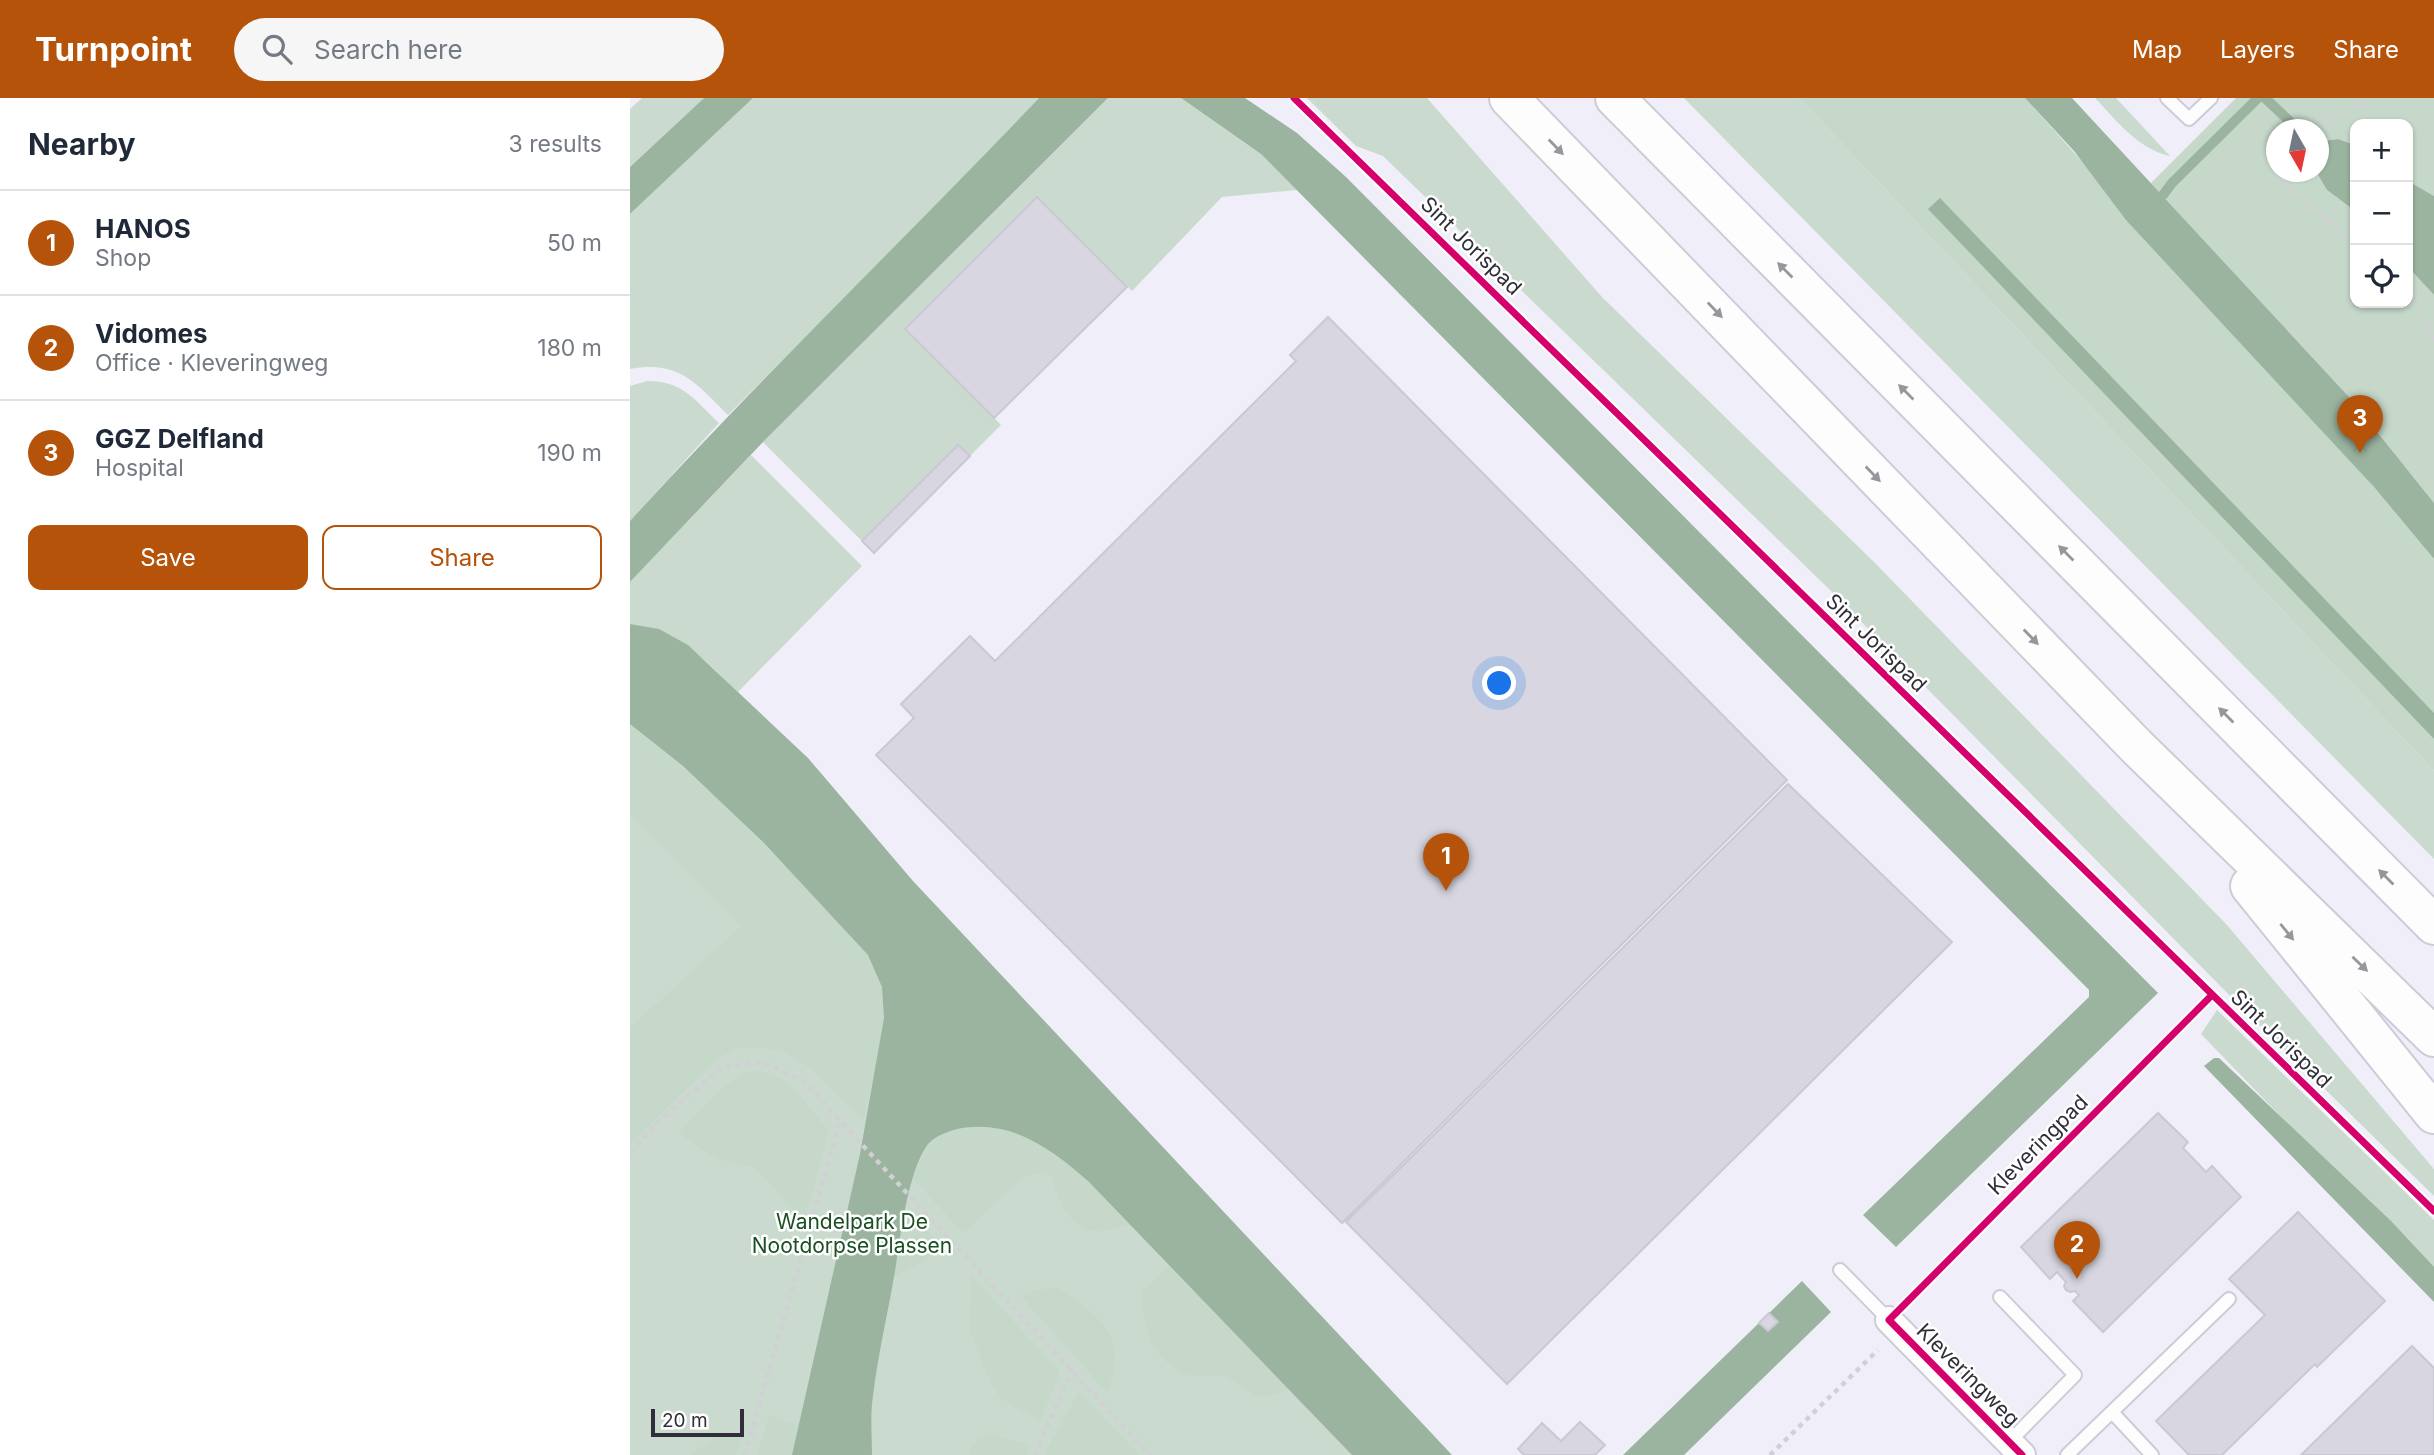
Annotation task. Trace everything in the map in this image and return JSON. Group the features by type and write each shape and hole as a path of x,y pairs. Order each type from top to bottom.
{"highway":[{"path":"1509,98 2136,746 2434,1037"},
{"path":"1615,98 2434,925"},
{"path":"2136,746 2434,1114"}],"street":[{"name":"Kleveringweg","path":"1894,1325 2015,1449"}],"lane":[{"path":"2167,98 2189,120 2211,98"},
{"path":"1840,1270 1894,1325"},
{"path":"2000,1297 2075,1375 2015,1449"},
{"path":"2067,1455 2229,1298"},
{"path":"2112,1412 2152,1455"}],"path":[{"path":"2329,121 2369,98"},
{"path":"2285,182 2350,240"},
{"path":"2413,300 2434,342"},
{"path":"630,1153 659,1121 721,1068 763,1062 803,1081 1150,1455"},
{"path":"745,1455 840,1121"},
{"path":"1770,1455 1894,1325"},
{"path":"1035,1455 1072,1369"}],"green space":[{"path":"642,98 704,98 630,167 630,109"},
{"path":"753,98 1039,98 943,199 728,415 696,384 674,371 647,367 630,369 630,214"},
{"path":"1108,98 1181,98 1261,154 1297,190 1222,197 1132,291 1037,197 905,328 1001,425 970,456 958,445 862,541 763,442"},
{"path":"1307,98 1427,98 1602,297 1874,562 2227,925 2434,1169 2434,1196 2238,1004 1832,592 1383,156 1356,146"},
{"path":"1684,98 1799,98 2434,771 2434,859"},
{"path":"2095,98 2116,98 2170,156 2138,141"},
{"path":"647,381 679,388 719,423 630,521 630,386"},
{"path":"751,455 862,566 738,692 690,648 665,634 630,624 630,582"},
{"name":"Wandelpark De Nootdorpse Plassen","path":"630,673 1390,1455 630,1455"},
{"path":"2217,1010 2434,1220 2434,1275 2201,1034"}],"shaded area":[{"path":"704,98 753,98 630,214 630,167"},
{"path":"1039,98 1108,98 763,442 630,582 630,521"},
{"path":"1181,98 1245,98 1297,133 1346,177 2158,993 1896,1247 1863,1215 2089,997 2089,990 1261,154"},
{"path":"1799,98 2025,98 2374,487 2434,559 2434,771"},
{"path":"2025,98 2072,98 2350,398 2434,503 2434,559 2374,487 2126,220 2074,151"},
{"path":"2236,98 2434,98 2434,196 2413,184 2413,119 2350,119 2350,143 2338,139 2329,140 2329,119 2266,119 2266,182 2323,182 2327,190 2350,207 2350,308 2413,308 2413,272 2434,295 2434,503 2350,398 2151,183"},
{"path":"2338,139 2350,143 2350,207 2327,190 2322,182 2329,182 2329,140"},
{"path":"2413,184 2434,196 2434,295 2413,272"},
{"path":"1940,198 2434,713 2434,739 1928,209"},
{"path":"630,624 659,629 688,645 808,758 913,881 1452,1455 1352,1455 1089,1182 1060,1158 1029,1139 995,1128 976,1127 953,1130 932,1140 914,1172 875,1380 872,1455 792,1455 860,1154 884,1018 882,987 868,955 764,843 683,766 630,724"},
{"path":"630,724 680,765 750,830 846,930 873,963 882,989 884,1005 879,1055 864,1121 810,1068 782,1051 759,1047 739,1048 719,1057 630,1144 630,1028 741,926 630,814"},
{"path":"2214,1058 2219,1058 2391,1221 2434,1267 2434,1302 2204,1066"},
{"path":"758,1071 780,1078 793,1087 829,1131 804,1222 754,1166 723,1160 679,1133 719,1092 742,1073"},
{"path":"973,1126 998,1129 1041,1146 1096,1190 1129,1225 1095,1231 1078,1225 1065,1211 1052,1176 1043,1172 1023,1177 964,1233 913,1179 932,1141 947,1132"},
{"path":"905,1211 944,1246 915,1266 894,1276"},
{"path":"1169,1266 1289,1389 1267,1396 1255,1395 1226,1377 1183,1374 1162,1357 1148,1332 1141,1292"},
{"path":"971,1275 1060,1372 1041,1420 1017,1409 1000,1397 991,1384 970,1331"},
{"path":"1802,1281 1831,1312 1684,1455 1623,1455"},
{"path":"1059,1288 1100,1320 1108,1331 1115,1357 1107,1393 1020,1295"},
{"path":"1079,1392 1140,1455 1045,1453"},
{"path":"769,1415 799,1426 792,1455 757,1455"},
{"path":"743,1433 736,1455 690,1455 712,1440"},
{"path":"991,1435 1031,1445 1026,1455 970,1455 970,1449 978,1440"}],"building":[{"path":"1037,197 1127,287 994,418 905,329"},
{"path":"1328,317 1787,780 1342,1223 876,755 914,718 901,704 970,636 995,661 1296,361 1290,355"},
{"path":"958,445 970,456 874,553 862,541"},
{"path":"1788,784 1952,942 1507,1384 1346,1222"},
{"path":"2158,1113 2188,1142 2183,1148 2206,1172 2212,1166 2241,1197 2103,1332 2073,1301 2079,1295 2075,1291 2066,1290 2066,1282 2057,1272 2050,1279 2021,1247"},
{"path":"2298,1212 2385,1301 2317,1367 2315,1364 2222,1455 2189,1455 2156,1421 2265,1315 2229,1279"},
{"path":"1769,1313 1778,1322 1768,1331 1759,1323"},
{"path":"2412,1346 2434,1368 2434,1455 2301,1455"},
{"path":"1580,1422 1605,1445 1595,1455 1524,1455 1518,1449 1542,1423 1561,1441"}],"waterway":[{"path":"2163,195 2258,98"},
{"path":"2265,98 2287,119"}],"cycle path":[{"name":"Sint Jorispad","path":"1294,98 2434,1211"},
{"name":"Kleveringpad","path":"2022,1455 1889,1320 2212,995"}],"place":[{"name":"GGZ Delfland","path":"2360,453"},
{"name":"HANOS","path":"1446,891"},
{"name":"Vidomes","path":"2077,1279"}]}
